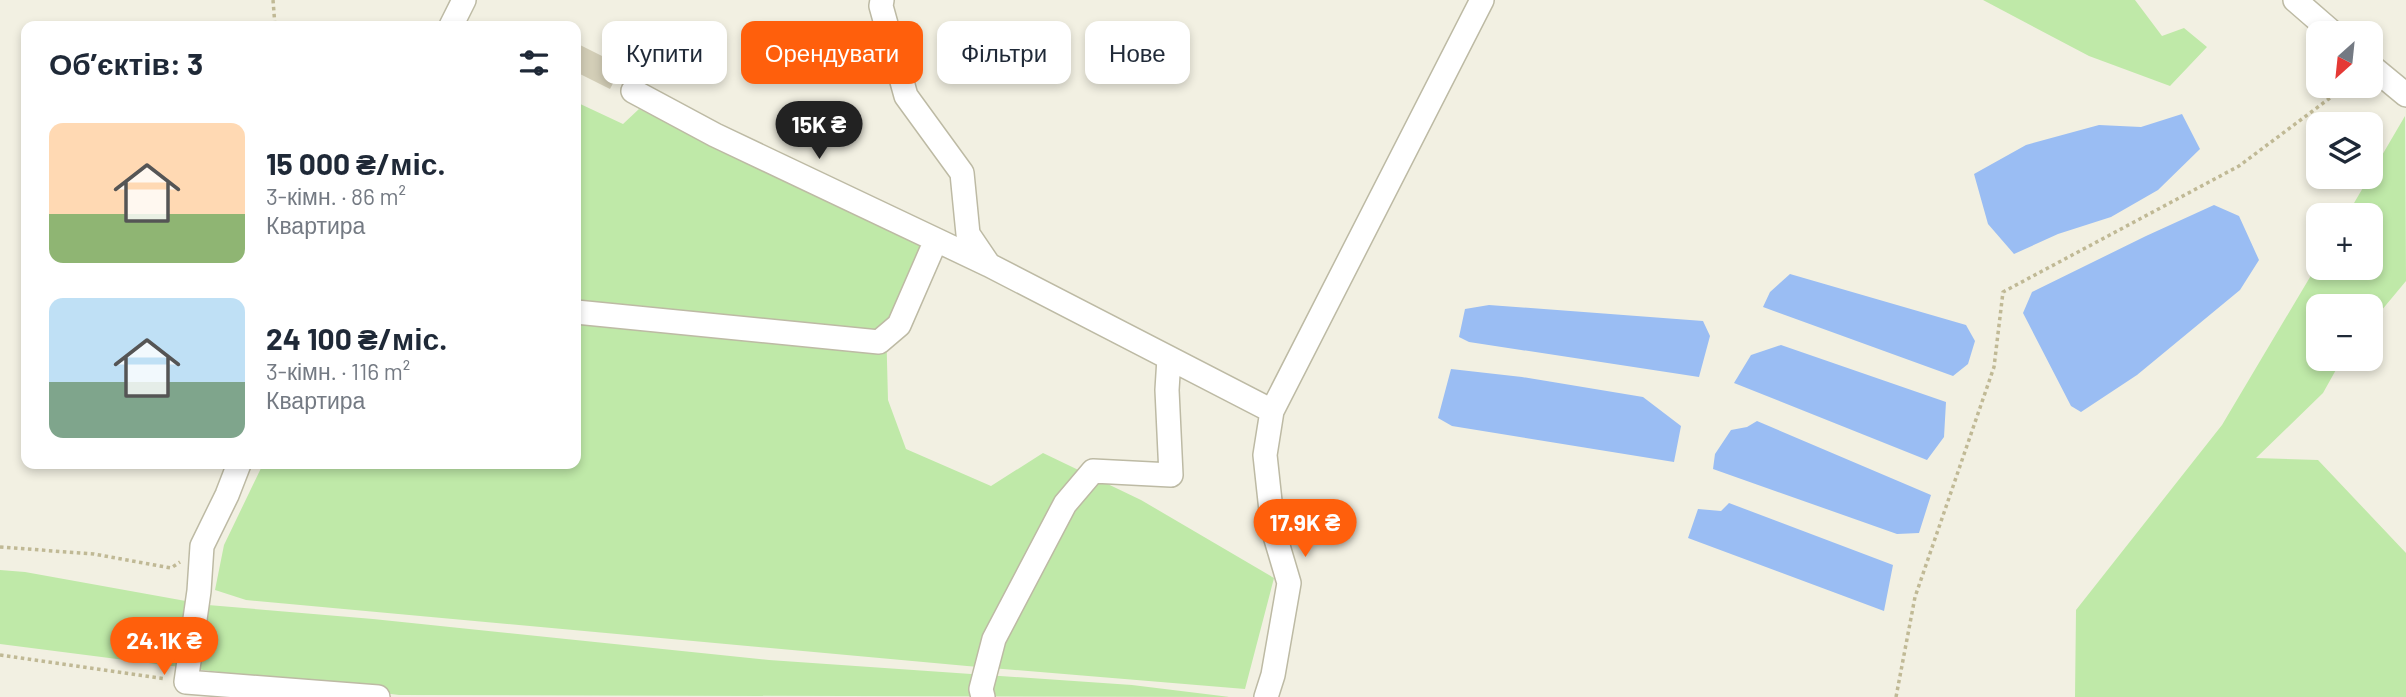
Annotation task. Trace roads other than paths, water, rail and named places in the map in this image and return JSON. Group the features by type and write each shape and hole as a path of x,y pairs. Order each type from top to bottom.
{"street":[{"path":"454,21 464,0"},
{"path":"882,0 881,6 906,96 962,173 968,233 989,265"},
{"path":"1266,697 1273,675 1289,583 1273,529 1265,455 1272,411 1482,0"},
{"path":"2294,0 2319,21"},
{"path":"2384,77 2406,95"},
{"path":"633,91 715,135 989,265 1272,411"},
{"path":"581,312 879,342 899,325 936,240"},
{"path":"983,697 981,689 994,639 1065,504 1093,471 1171,475 1167,390 1169,358"},
{"path":"237,469 202,546 199,592 186,682 378,697"}],"water":[{"path":"2182,114 2200,149 2158,190 2111,217 2058,234 2014,254 1988,224 1974,174 2026,145 2099,125 2141,127"},
{"path":"2214,205 2239,216 2259,260 2240,290 2137,375 2081,412 2071,406 2023,313 2032,292"},
{"path":"1790,274 1966,325 1975,341 1968,364 1953,376 1763,307 1770,292"},
{"path":"1489,305 1703,321 1710,336 1699,377 1469,342 1459,337 1465,309"},
{"path":"1781,345 1946,402 1944,437 1927,460 1734,383 1751,355"},
{"path":"1451,369 1522,377 1643,397 1681,426 1674,462 1452,426 1438,418"},
{"path":"1757,421 1931,495 1919,533 1897,534 1713,469 1715,454 1731,430 1747,427"},
{"path":"1729,503 1893,565 1884,611 1688,538 1698,509 1721,511"}]}
